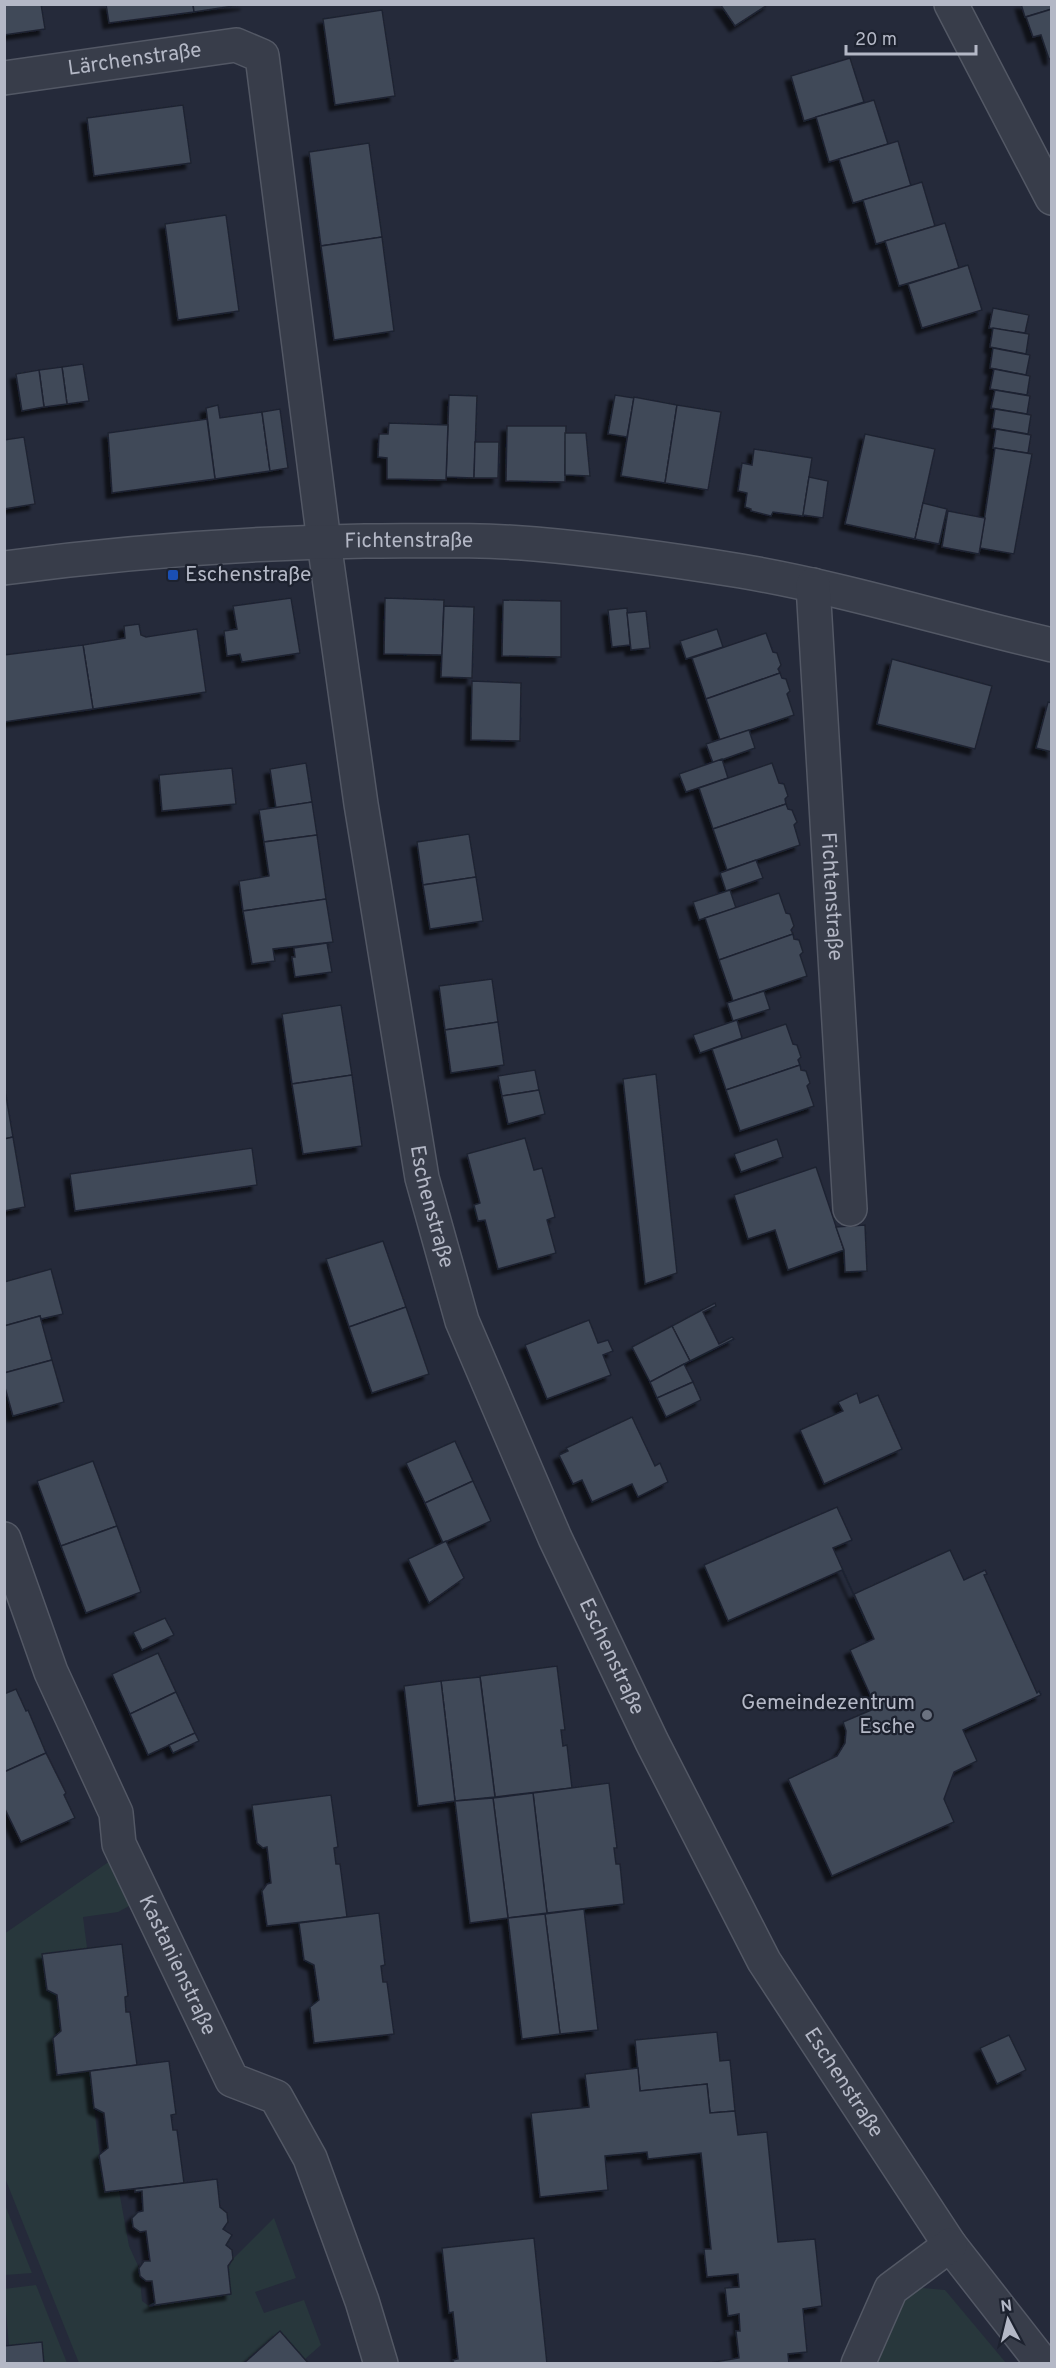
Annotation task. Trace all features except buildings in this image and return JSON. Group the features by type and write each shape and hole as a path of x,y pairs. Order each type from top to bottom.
{"street":[{"path":"951,4 1052,198"},
{"name":"Lärchenstraße","path":"4,78 236,45 262,56"},
{"name":"Eschenstraße","path":"262,56 324,542 361,804 422,1178 462,1321 555,1538 652,1742 764,1960 950,2245 1043,2364"},
{"name":"Fichtenstraße","path":"4,568 170,549 324,542 424,541 535,544 740,571 813,585 874,598 1052,645"},
{"name":"Fichtenstraße","path":"813,585 850,1209"},
{"name":"Kastanienstraße","path":"4,1539 51,1672 116,1812 119,1844 232,2080 276,2097 310,2158 381,2364"},
{"path":"858,2364 891,2289 950,2245"}],"shaded area":[{"path":"110,1861 131,1905 118,1912 83,1917 87,1948 42,1954 47,1990 57,1996 61,2031 53,2038 57,2075 90,2071 104,2192 119,2191 129,2246 139,2268 142,2301 149,2306 202,2299 233,2259 274,2218 296,2278 255,2292 264,2313 304,2300 321,2345 305,2359 280,2331 243,2363 79,2363 5,2178 4,1934"},
{"path":"5,2205 32,2273 5,2275"},
{"path":"36,2285 67,2363 44,2363 41,2342 9,2346 4,2289"},
{"path":"912,2287 945,2290 1006,2363 873,2364 901,2299"}],"place":[{"name":"Eschenstraße","path":"173,575"},
{"name":"Gemeindezentrum Esche","path":"927,1715"}]}
